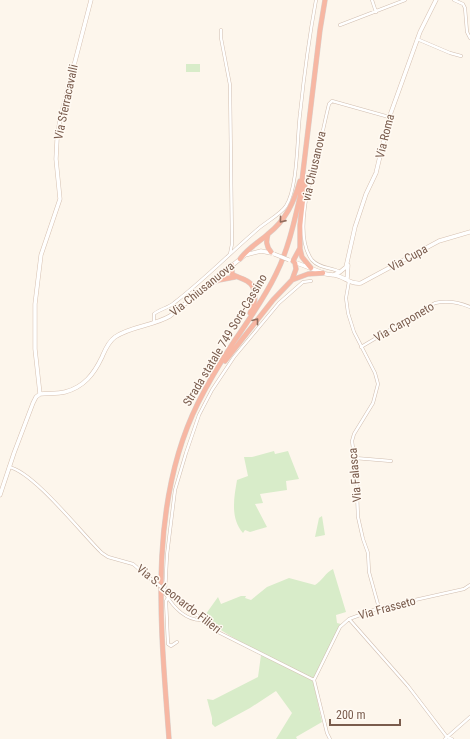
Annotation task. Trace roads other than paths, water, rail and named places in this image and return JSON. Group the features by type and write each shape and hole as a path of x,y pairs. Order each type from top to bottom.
{"highway":[{"name":"Strada statale 749 Sora-Cassino","path":"169,739 160,602 167,508 175,466 189,422 223,358 265,295 276,274 295,222 300,197 325,0"},
{"path":"240,259 284,219 294,200 307,144"},
{"path":"307,144 307,168 300,226 300,248 302,257 310,268"},
{"path":"268,234 266,243 272,253"},
{"path":"208,385 226,359 273,300 292,280 296,269 295,263 291,260 300,248"},
{"path":"223,358 227,349 252,310 255,301 255,291 252,285 248,281 232,274 232,265"},
{"path":"292,280 308,274 323,273"},
{"path":"206,286 219,280 235,276"}],"street":[{"name":"Via Sferracavalli","path":"40,394 35,349 35,304 40,262 60,199 56,158 57,140 62,112 91,0"},
{"path":"154,324 154,314 159,310 168,308 196,285 259,228 285,208 291,197 309,38 316,0"},
{"path":"372,0 376,12"},
{"path":"340,25 406,0"},
{"name":"Via Roma","path":"340,272 345,269 348,262 355,227 366,194 376,173 389,118 417,39 436,0"},
{"path":"454,0 462,4 465,8 467,32 470,38"},
{"path":"221,30 221,38 230,85 232,244 230,254"},
{"path":"417,39 461,56"},
{"name":"via Chiusanova","path":"340,272 321,266 312,260 307,250 303,225 310,181 329,104 332,101 389,118"},
{"name":"Via Cupa","path":"348,280 358,284 365,282 439,241 470,232"},
{"name":"Via Chiusanuova","path":"40,394 64,392 74,389 85,382 94,373 112,339 130,330 154,324 170,316 245,255 256,252 272,253 323,273 332,274"},
{"path":"348,262 348,280"},
{"path":"332,274 340,272 345,274 348,280"},
{"path":"332,274 341,276 348,280"},
{"name":"Via Falasca","path":"348,280 346,298 348,313 354,332 375,373 378,384 373,403 354,434 352,441 355,458 358,517 368,553 369,572 379,608"},
{"path":"203,620 197,620 182,614 165,593 167,555 175,490 184,461 199,415 223,372 279,303 303,282 311,281"},
{"name":"Via Carponeto","path":"362,347 435,303 448,301 470,307"},
{"path":"0,495 33,403 36,397 40,394"},
{"path":"355,458 391,461"},
{"name":"Via S. Leonardo Filieri","path":"9,467 16,469 45,491 102,553 108,557 133,564 218,632 314,680"},
{"name":"Via Frasseto","path":"314,680 340,627 349,619 379,608 464,589 470,585"},
{"path":"168,598 166,601 168,644 171,646 177,642"},
{"path":"349,619 408,686 446,738 452,739"},
{"path":"314,680 327,733 330,739"},
{"path":"446,738 470,717"}]}
